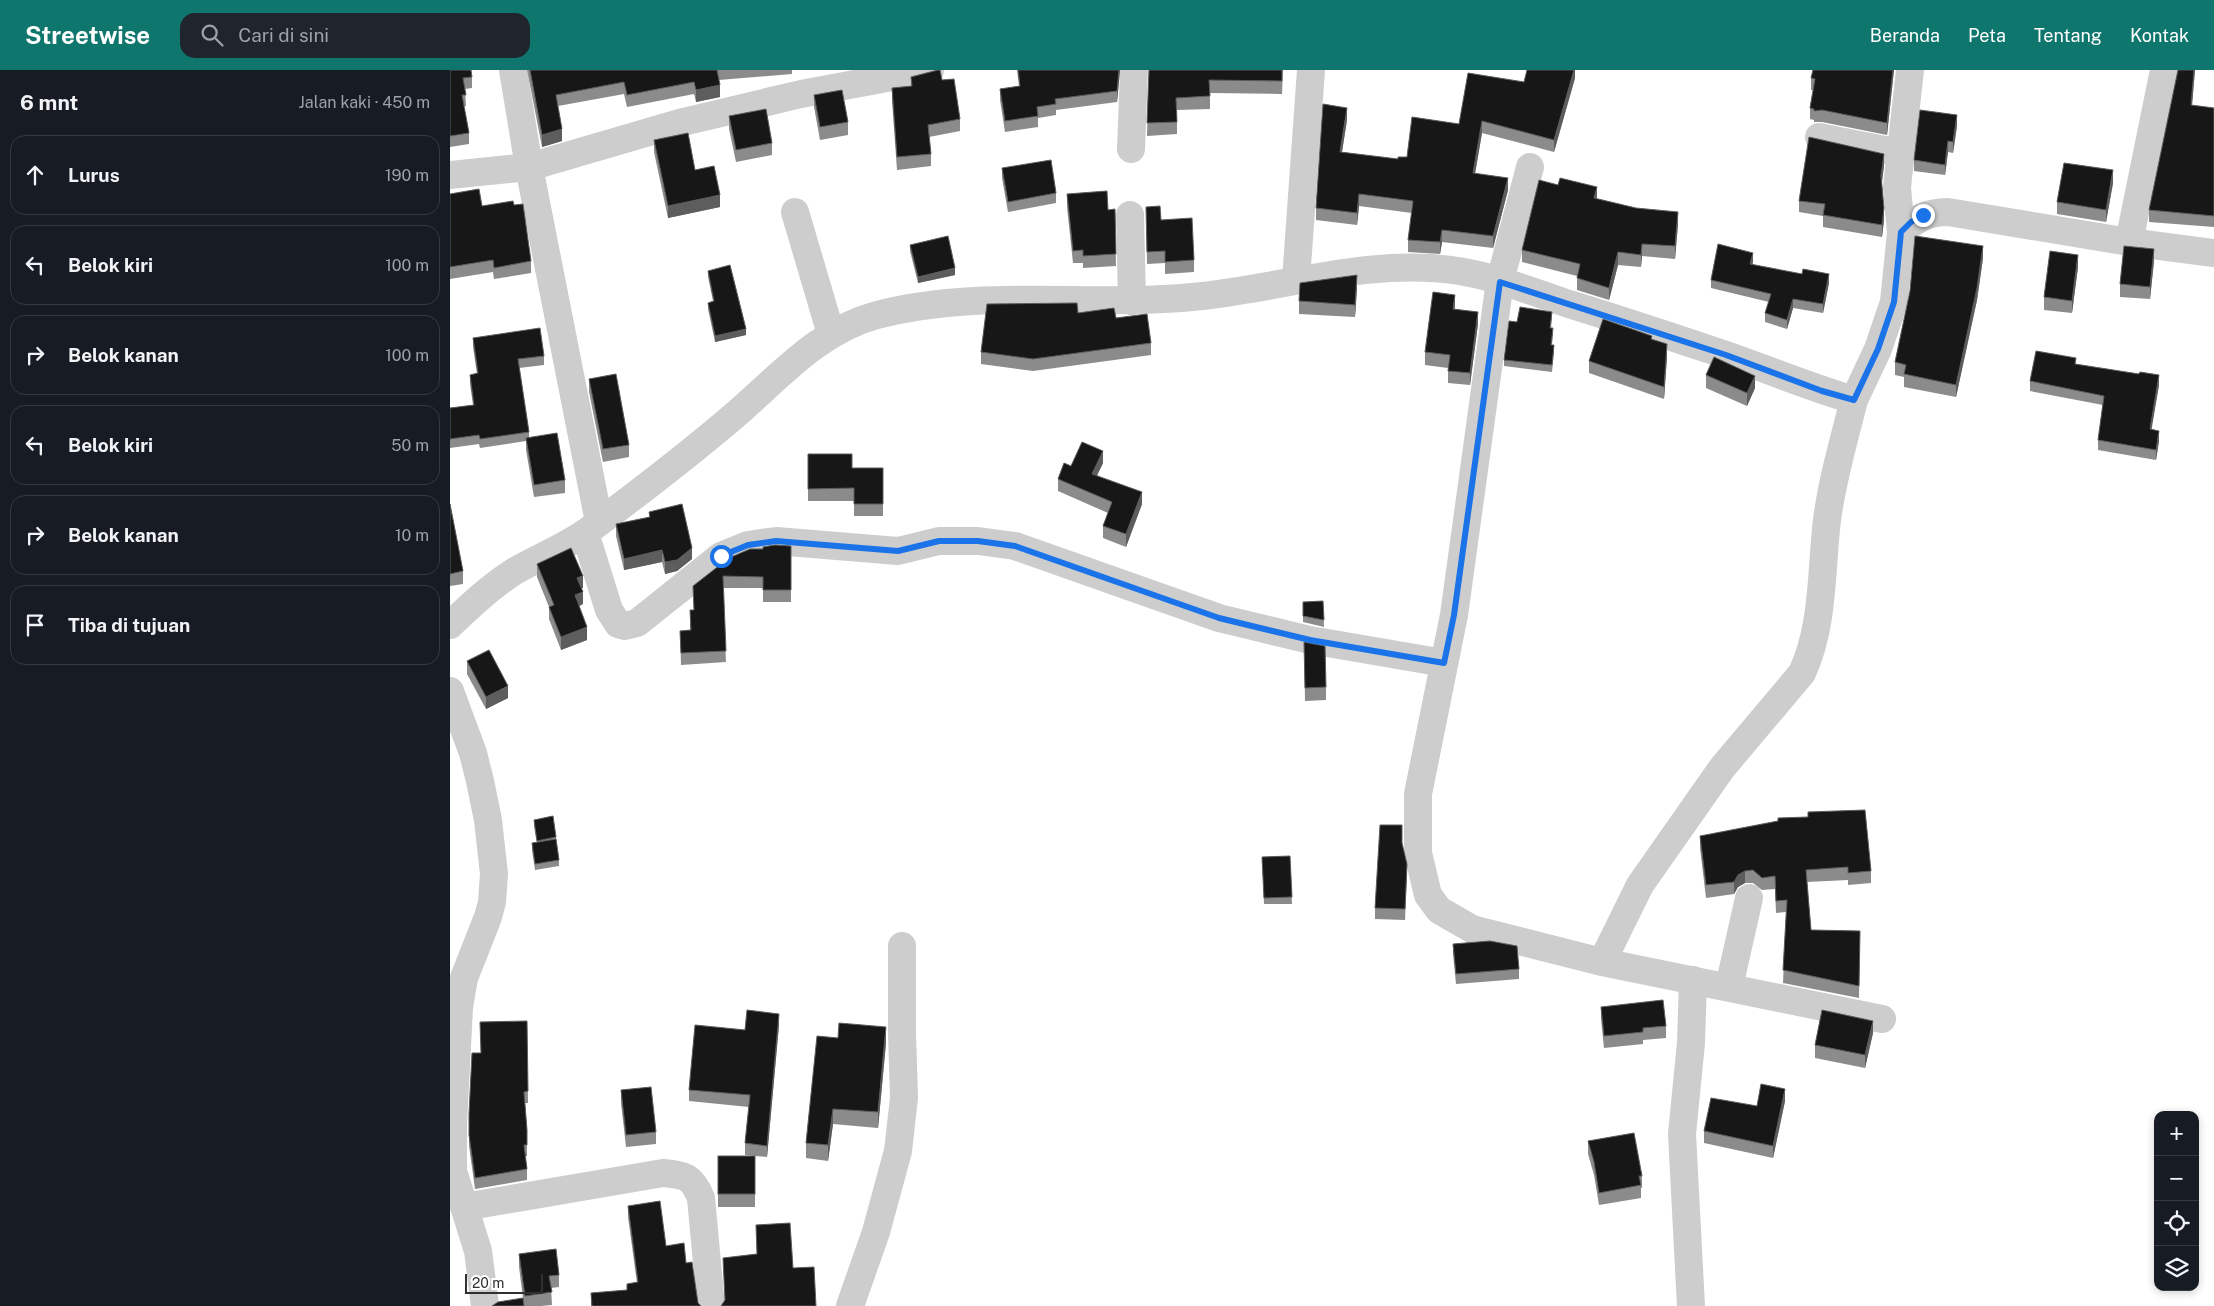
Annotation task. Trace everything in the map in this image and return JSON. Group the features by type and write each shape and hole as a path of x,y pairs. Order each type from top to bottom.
{"street":[{"path":"513,70 528,167 592,528 609,610 618,624 625,626 637,624 721,556 748,545 776,541 898,551 939,541 978,541 1015,546 1219,618 1310,640 1444,663"},
{"path":"450,175 528,167 683,122 792,96 930,70"},
{"path":"1131,149 1134,70"},
{"path":"1296,280 1311,70"},
{"path":"1602,962 1640,885 1722,768 1802,673 1809,657 1821,589 1827,518 1854,400 1878,349 1894,302 1901,232 1897,187 1910,70"},
{"path":"2129,242 2164,70"},
{"path":"1819,137 1900,153"},
{"path":"1530,167 1500,282 1454,615 1418,794 1418,853 1428,895 1439,910 1472,929 1602,962 1882,1019"},
{"path":"795,212 831,334"},
{"path":"1901,232 1911,222 1923,215 1948,212 2129,242 2214,253"},
{"path":"1130,215 1132,301"},
{"path":"450,625 470,606 514,572 592,528 730,419 797,360 831,334 857,321 908,308 1026,299 1132,301 1241,291 1296,280 1408,266 1461,272 1500,282 1717,352 1854,400"},
{"path":"450,691 473,753 488,820 494,874 492,902 464,978 459,1006 453,1125 454,1171 478,1251 484,1306"},
{"path":"1730,987 1749,898"},
{"path":"850,1306 876,1232 898,1151 904,1098 902,946"},
{"path":"1691,1306 1682,1134 1691,1043 1693,980"},
{"path":"464,1207 663,1173 682,1175 694,1182 701,1198 711,1306"}],"building":[{"path":"450,70 471,70 472,77 463,78 466,95 462,95 469,133 450,136"},
{"path":"530,70 717,70 720,85 696,90 694,82 627,95 624,82 556,95 562,129 542,135"},
{"path":"940,70 942,80 954,79 960,119 928,125 931,154 897,157 892,88 912,86 911,77"},
{"path":"1018,70 1119,70 1117,91 1055,99 1056,104 1037,107 1038,116 1005,121 1000,89 1020,86"},
{"path":"1149,70 1282,70 1282,81 1209,80 1210,96 1176,98 1177,122 1147,123"},
{"path":"1527,70 1574,70 1554,140 1482,121 1473,173 1508,178 1493,236 1442,230 1440,242 1408,240 1413,201 1359,194 1357,213 1316,208 1323,104 1347,108 1340,152 1398,159 1398,157 1407,157 1412,117 1459,124 1468,73 1524,82"},
{"path":"1813,70 1893,70 1887,123 1822,110 1814,111 1814,109 1810,108 1815,79 1811,78"},
{"path":"2178,70 2194,70 2191,105 2214,108 2214,216 2149,210"},
{"path":"842,90 848,122 820,127 814,95"},
{"path":"766,109 772,143 736,150 729,116"},
{"path":"1920,110 1957,115 1953,142 1948,141 1945,165 1914,160"},
{"path":"688,133 695,170 714,166 720,195 668,206 654,140"},
{"path":"1809,137 1884,154 1881,176 1884,208 1882,225 1823,215 1825,204 1799,201"},
{"path":"1051,160 1056,193 1008,202 1002,168"},
{"path":"2064,163 2113,170 2106,210 2057,202"},
{"path":"1560,178 1597,187 1594,198 1636,208 1678,212 1675,246 1642,244 1641,255 1618,252 1609,288 1577,278 1580,264 1522,250 1539,180 1558,185"},
{"path":"479,189 482,206 513,201 514,205 523,204 531,261 494,268 493,260 450,267 450,194"},
{"path":"1107,191 1108,210 1115,209 1116,254 1083,256 1083,250 1073,251 1067,194"},
{"path":"1160,206 1161,220 1192,218 1194,260 1165,262 1165,251 1147,252 1146,207"},
{"path":"948,236 955,268 918,277 910,245"},
{"path":"1915,236 1983,246 1977,288 1956,385 1904,374 1906,365 1895,362 1910,291"},
{"path":"1718,244 1753,253 1750,264 1802,274 1803,269 1829,274 1823,304 1793,299 1787,320 1765,313 1771,294 1711,280"},
{"path":"2124,246 2154,249 2150,287 2120,284"},
{"path":"2050,251 2078,255 2072,301 2044,297"},
{"path":"730,265 746,329 715,336 708,303 714,301 708,271"},
{"path":"1357,275 1355,305 1299,301 1300,283"},
{"path":"1433,292 1455,295 1453,309 1478,312 1470,373 1448,371 1450,355 1425,352"},
{"path":"1077,303 1078,313 1114,308 1116,318 1147,314 1151,343 1033,359 981,352 987,304"},
{"path":"1520,307 1552,312 1550,328 1553,328 1551,345 1554,345 1552,365 1504,360 1509,321 1517,322"},
{"path":"1603,319 1652,336 1651,339 1667,344 1664,387 1589,361"},
{"path":"540,328 544,356 518,359 529,432 480,439 479,435 450,439 450,408 474,405 470,375 478,373 473,338"},
{"path":"2036,351 2076,358 2075,364 2139,374 2140,372 2159,375 2150,429 2159,431 2156,450 2098,440 2104,396 2030,381"},
{"path":"1714,357 1755,376 1747,393 1706,375"},
{"path":"616,374 629,445 603,449 589,379"},
{"path":"557,433 565,480 534,485 526,438"},
{"path":"1082,442 1103,451 1092,474 1142,492 1126,534 1103,526 1112,502 1058,479 1064,463 1071,466"},
{"path":"808,454 852,454 852,468 883,468 883,504 854,504 854,488 808,489"},
{"path":"450,504 463,571 450,574"},
{"path":"682,504 692,548 677,560 665,562 662,550 624,559 616,524 650,517 649,512"},
{"path":"775,545 791,546 791,590 763,590 763,577 723,576 726,651 681,653 680,631 691,630 690,610 694,610 693,586 729,558 750,549 763,549 763,547"},
{"path":"571,548 583,576 577,578 583,592 575,595 587,627 561,637 549,607 554,605 537,564"},
{"path":"1323,601 1324,620 1303,616 1303,602"},
{"path":"1304,642 1325,646 1326,687 1305,688"},
{"path":"489,650 508,686 486,697 467,661"},
{"path":"1865,810 1871,871 1848,873 1848,867 1806,870 1811,930 1860,931 1859,986 1783,970 1787,900 1776,901 1775,876 1762,878 1753,870 1745,871 1738,875 1734,882 1706,885 1700,836 1778,821 1778,818 1808,817 1808,812"},
{"path":"553,816 556,837 537,841 534,820"},
{"path":"1380,825 1402,825 1402,843 1407,864 1405,909 1375,908"},
{"path":"556,839 559,860 535,864 532,843"},
{"path":"1290,856 1292,897 1264,898 1262,857"},
{"path":"1490,941 1517,946 1519,969 1456,974 1453,944"},
{"path":"1663,1000 1666,1026 1643,1028 1643,1032 1604,1036 1601,1007"},
{"path":"747,1010 779,1014 767,1146 745,1143 750,1095 689,1090 695,1025 745,1030"},
{"path":"1822,1010 1873,1021 1865,1055 1815,1045"},
{"path":"527,1021 528,1091 524,1092 527,1145 524,1145 527,1169 475,1178 469,1135 469,1114 472,1053 481,1053 480,1022"},
{"path":"839,1023 886,1027 878,1112 833,1109 828,1145 806,1143 817,1036 838,1038"},
{"path":"1761,1084 1785,1089 1773,1146 1704,1131 1711,1098 1757,1106"},
{"path":"651,1087 656,1132 626,1135 621,1090"},
{"path":"1634,1133 1642,1176 1639,1176 1641,1185 1599,1193 1594,1162 1588,1141"},
{"path":"718,1156 755,1156 755,1194 718,1194"},
{"path":"660,1201 666,1246 684,1243 686,1263 692,1262 698,1303 701,1306 592,1306 591,1293 627,1290 627,1284 638,1282 628,1206"},
{"path":"790,1223 793,1268 814,1267 816,1306 721,1306 725,1300 723,1258 757,1254 756,1225"},
{"path":"556,1249 559,1275 549,1276 552,1292 525,1296 519,1254"},
{"path":"523,1298 524,1306 492,1306 498,1302"}],"route":[{"path":"721,556 748,545 776,541 898,551 939,541 978,541 1015,546 1219,618 1310,640 1444,663 1454,615 1500,282 1627,322 1726,355 1822,391 1854,400 1878,349 1894,302 1900,260 1901,232 1911,222 1923,215"}]}
